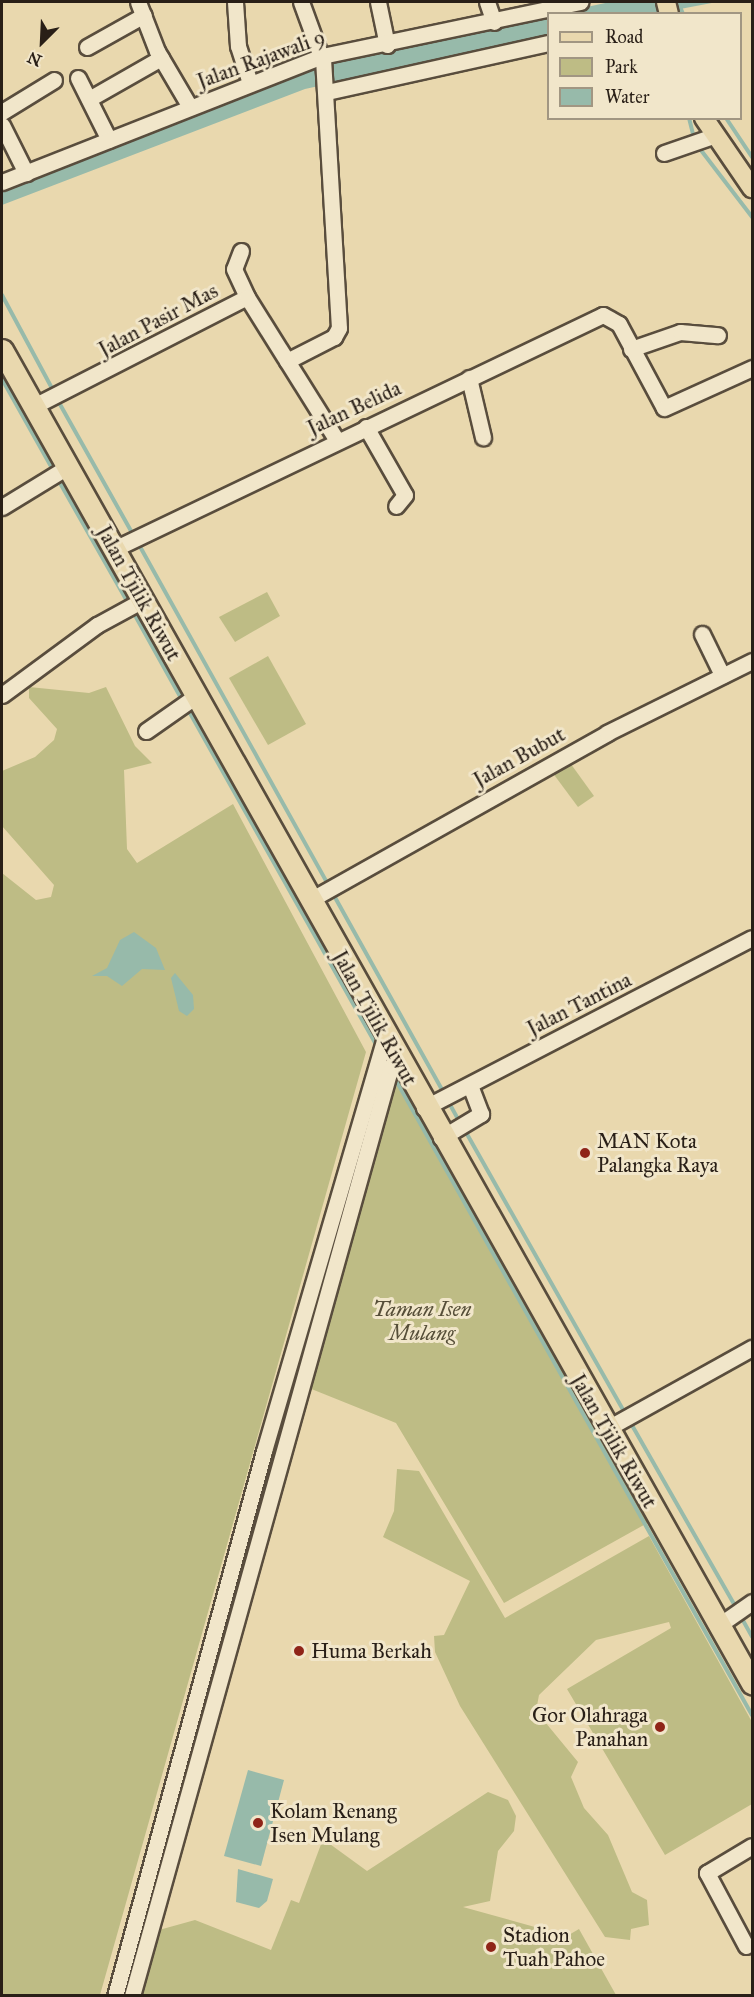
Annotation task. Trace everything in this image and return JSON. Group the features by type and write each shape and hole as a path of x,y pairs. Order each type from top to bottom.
{"highway":[{"name":"Jalan Tjilik Riwut","path":"2,350 386,1035 424,1108 753,1683"}],"main road":[{"path":"705,120 713,136 753,188"}],"street":[{"path":"235,2 238,46 250,83"},
{"path":"287,361 332,338 339,328 323,59 301,2"},
{"path":"378,2 387,45"},
{"path":"487,2 494,22"},
{"name":"Jalan Rajawali 9","path":"2,182 250,83 323,59 580,2"},
{"path":"87,47 141,8 161,58 190,107"},
{"path":"326,88 547,42"},
{"path":"89,99 161,58"},
{"path":"78,78 109,140"},
{"path":"2,112 54,80"},
{"path":"2,125 26,173"},
{"path":"664,153 713,136"},
{"path":"241,251 234,269 247,297"},
{"name":"Jalan Pasir Mas","path":"34,406 247,297 336,439"},
{"name":"Jalan Belida","path":"114,549 336,439 603,315 614,317 631,349"},
{"path":"718,334 680,332 631,349 657,402 667,409 753,368"},
{"path":"469,378 483,437"},
{"path":"366,427 405,495 396,506"},
{"path":"2,507 69,466"},
{"path":"2,695 96,625 143,600"},
{"path":"702,634 722,675"},
{"name":"Jalan Bubut","path":"310,900 607,733 753,660"},
{"path":"146,731 196,696"},
{"name":"Jalan Tantina","path":"424,1108 753,938"},
{"path":"115,1995 264,1451 386,1035"},
{"path":"132,1995 390,1066 399,1059"},
{"path":"441,1138 481,1114 470,1085"},
{"path":"608,1428 753,1348"},
{"path":"719,1625 753,1602"},
{"path":"746,1946 707,1873 753,1846"}],"green space":[{"path":"267,592 280,616 235,642 219,617"},
{"path":"268,656 306,724 268,745 229,678"},
{"path":"29,687 89,693 106,687 135,746 152,763 124,770 127,849 137,863 233,804 366,1052 100,1995 2,1995 2,873 36,900 51,897 54,885 2,826 2,771 35,757 54,740 57,729 29,698"},
{"path":"568,760 594,796 578,807 552,772"},
{"name":"Taman Isen Mulang","path":"388,1047 651,1521 504,1603 396,1423 299,1384"},
{"path":"397,1469 419,1471 505,1618 649,1536 752,1722 752,1804 665,1855 567,1689 671,1628 669,1622 596,1640 539,1695 536,1711 578,1762 571,1777 584,1808 608,1835 632,1892 647,1900 649,1925 631,1929 630,1940 605,1937 460,1706 435,1652 434,1636 444,1635 470,1581 383,1537 394,1511"},
{"path":"488,1792 508,1800 516,1816 514,1831 498,1851 490,1901 463,1907 567,1936 579,1929 616,1995 138,1996 159,1930 195,1920 271,1950 291,1900 299,1903 323,1839 367,1871"}],"water":[{"path":"610,2 717,2 664,12 563,12"},
{"path":"547,15 547,36 305,89 2,205 2,185 295,69"},
{"path":"134,932 156,948 165,970 142,969 122,986 107,976 92,976 107,968 120,940"},
{"path":"175,973 193,995 194,1009 187,1016 179,1011 171,978"},
{"path":"248,1770 284,1780 261,1866 224,1856"},
{"path":"238,1869 273,1879 267,1901 259,1908 236,1902"}],"waterway":[{"path":"678,2 682,12"},
{"path":"690,120 694,138"},
{"path":"727,120 752,157"},
{"path":"697,145 752,217"},
{"path":"2,295 54,392"},
{"path":"2,379 53,470"},
{"path":"57,399 134,536"},
{"path":"56,476 128,603"},
{"path":"138,543 328,885"},
{"path":"132,610 182,700"},
{"path":"186,706 378,1048"},
{"path":"332,892 445,1095"},
{"path":"393,1075 752,1715"},
{"path":"448,1101 459,1121"},
{"path":"463,1127 625,1413"},
{"path":"629,1420 737,1609"},
{"path":"740,1615 752,1637"}],"place":[{"name":"MAN Kota Palangka Raya","path":"585,1153"},
{"name":"Huma Berkah","path":"299,1651"},
{"name":"Gor Olahraga Panahan","path":"660,1727"},
{"name":"Kolam Renang Isen Mulang","path":"258,1823"},
{"name":"Stadion Tuah Pahoe","path":"491,1947"}]}
